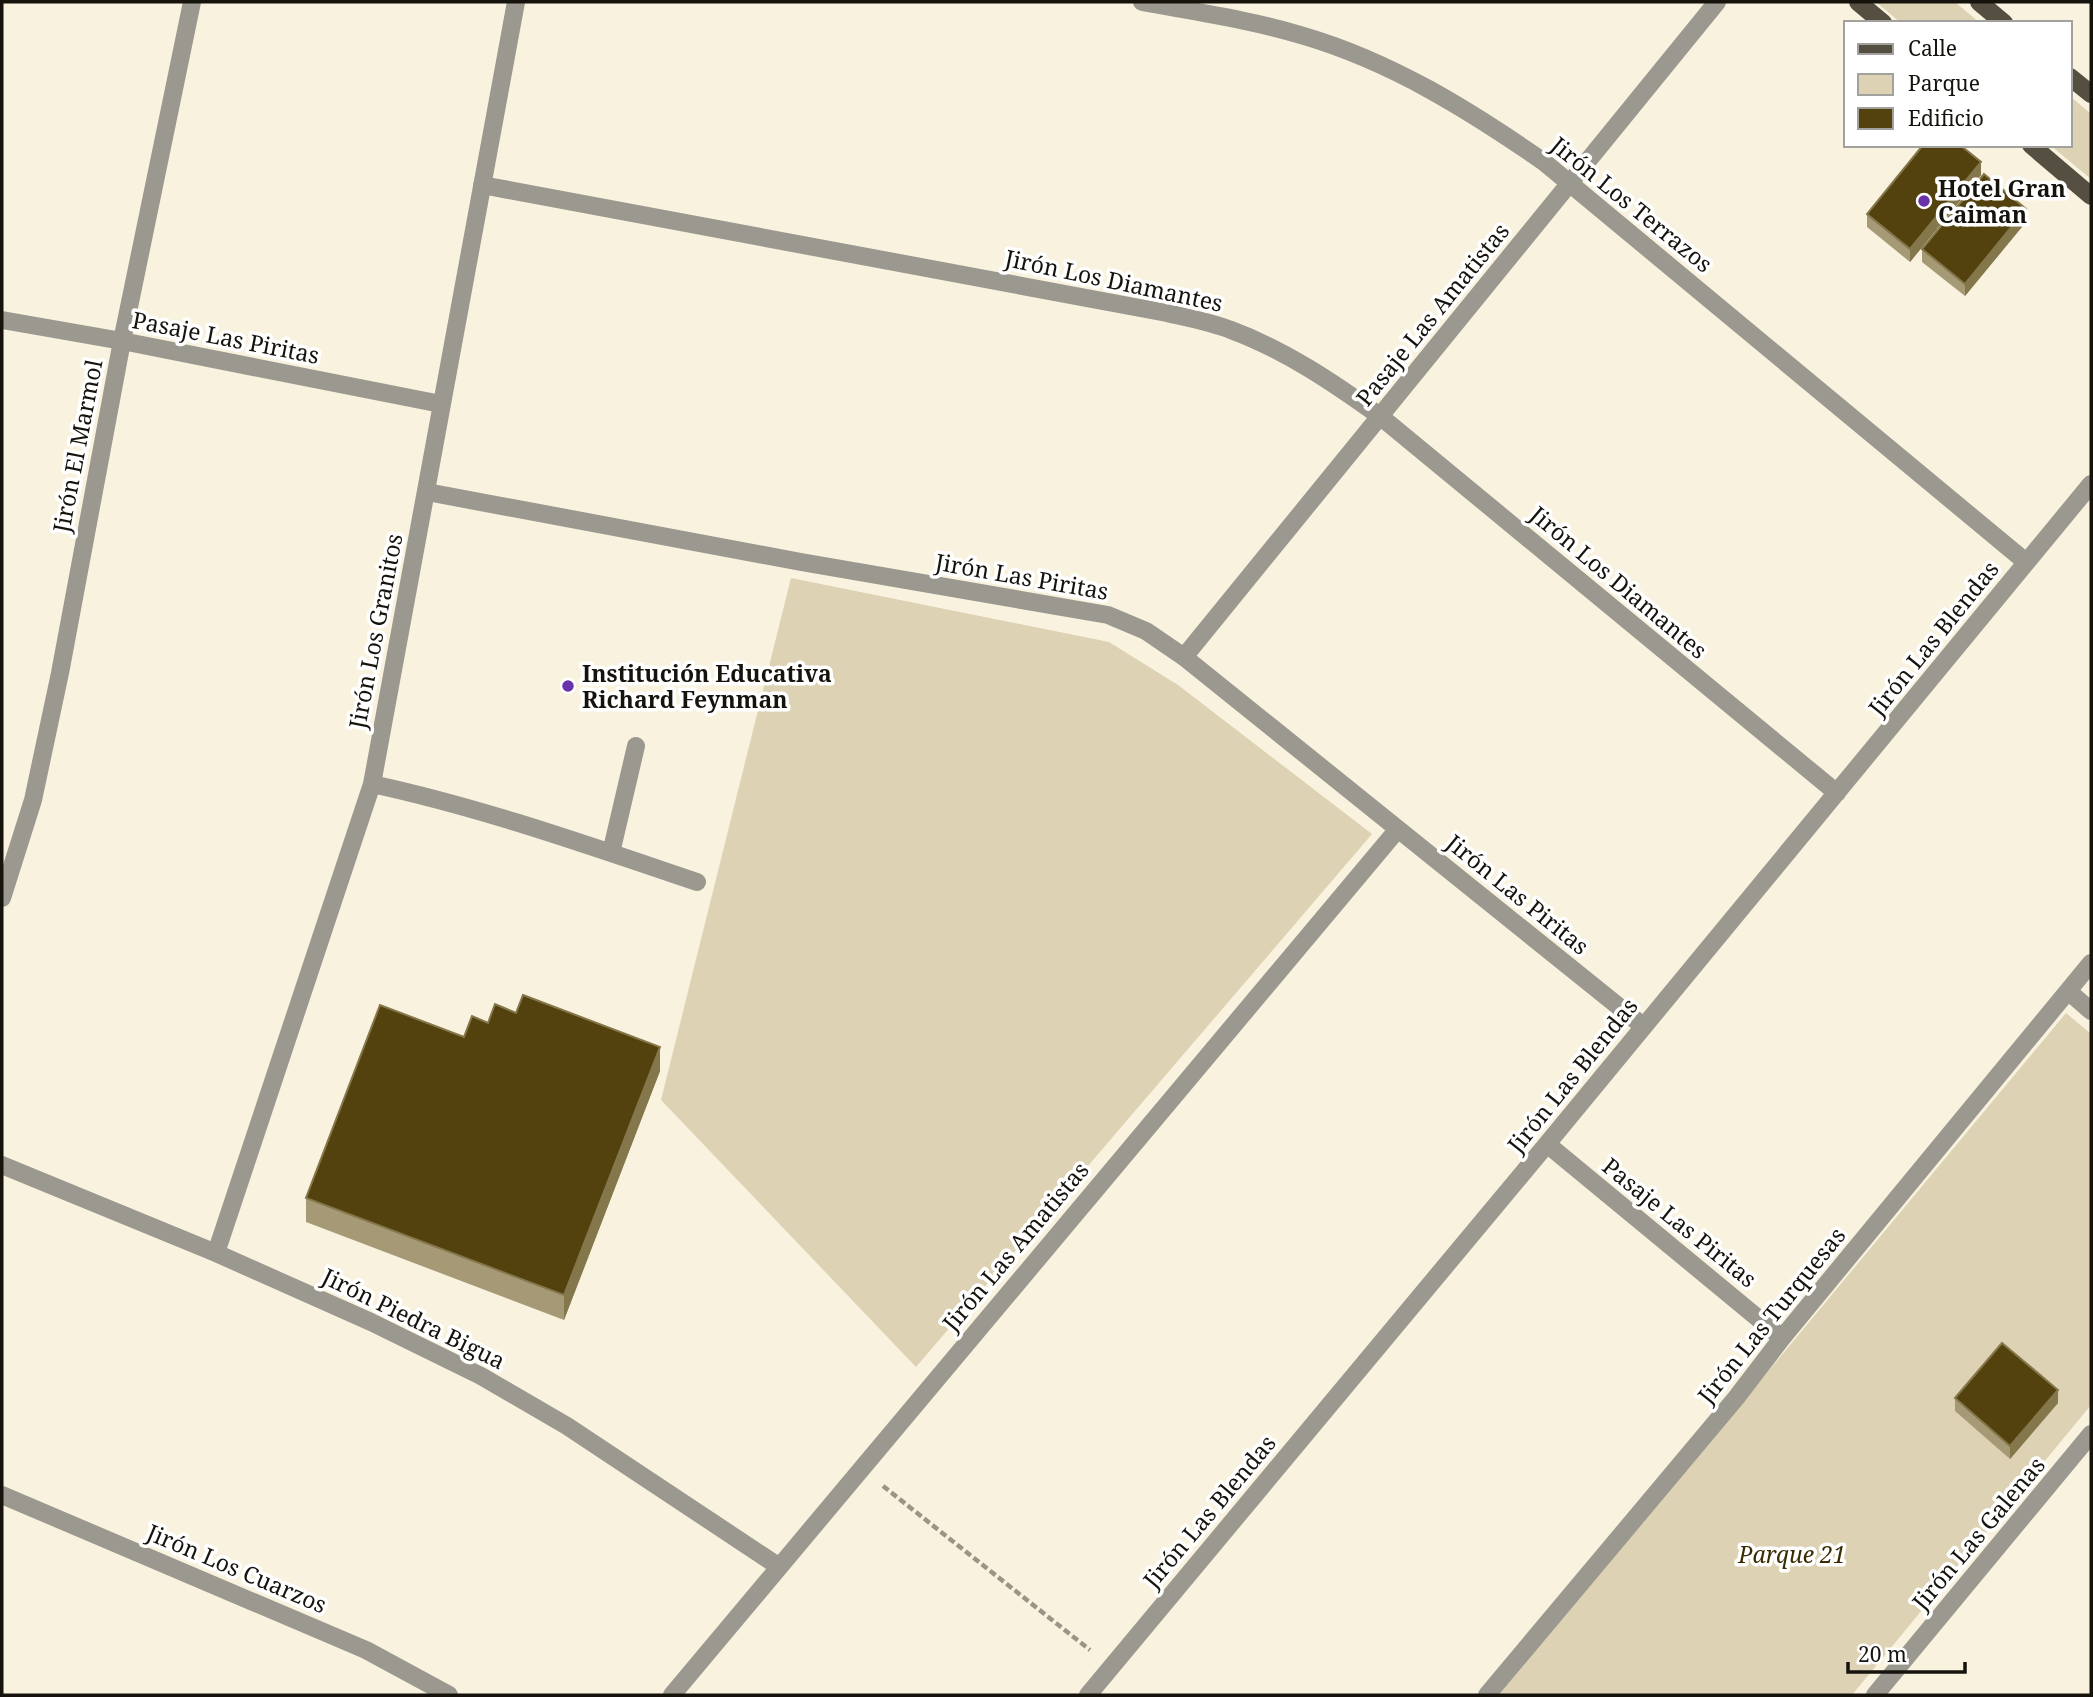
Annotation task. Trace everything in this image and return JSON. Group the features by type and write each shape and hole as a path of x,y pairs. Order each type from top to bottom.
{"main road":[{"path":"1858,2 1881,21"},
{"path":"1979,2 2002,21"},
{"path":"2072,79 2091,94"},
{"path":"2033,147 2091,196"}],"street":[{"name":"Jirón El Marmol","path":"2,898 36,788 122,341 192,2"},
{"name":"Jirón Los Granitos","path":"216,1253 372,784 516,2"},
{"name":"Jirón Los Terrazos","path":"1142,2 1242,20 1305,36 1365,58 1435,90 1487,122 1544,162 2026,562"},
{"name":"Pasaje Las Amatistas","path":"1184,657 1717,2"},
{"name":"Jirón Los Diamantes","path":"482,185 1167,313 1229,329 1286,354 1337,385 1381,417 1837,793"},
{"name":"Pasaje Las Piritas","path":"2,320 441,404"},
{"name":"Jirón Las Blendas","path":"1088,1695 2091,484"},
{"name":"Jirón Las Piritas","path":"427,492 802,562 1108,615 1146,631 1184,657 1643,1026"},
{"path":"611,853 636,746"},
{"path":"372,784 501,817 697,882"},
{"name":"Jirón Las Amatistas","path":"672,1695 1398,828"},
{"name":"Jirón Las Turquesas","path":"1487,1695 1736,1398 1782,1338 2091,963"},
{"path":"2068,992 2091,1011"},
{"name":"Pasaje Las Piritas","path":"1547,1144 1782,1338"},
{"name":"Jirón Piedra Bigua","path":"2,1165 216,1253 371,1322 481,1376 568,1426 778,1566"},
{"name":"Jirón Las Galenas","path":"1875,1695 2091,1434"},
{"name":"Jirón Los Cuarzos","path":"2,1495 354,1645 449,1695"}],"path":[{"path":"861,1468 1112,1667"}],"green space":[{"path":"1876,2 1955,2 1978,21 1899,21"},
{"path":"2072,98 2091,114 2091,179 2052,147 2072,147"},
{"path":"791,578 1109,642 1178,685 1372,834 916,1367 661,1100"},
{"name":"Parque 21","path":"2066,1013 2091,1034 2091,1405 1852,1695 1499,1695"}],"building":[{"name":"Hotel Gran Caiman","path":"1921,147 1962,147 1981,162 1910,249 1867,214"},
{"path":"1984,174 2026,209 1965,284 1922,249"},
{"path":"523,995 660,1047 564,1295 306,1198 380,1005 464,1037 472,1016 488,1023 495,1004 516,1013"},
{"path":"2002,1343 2058,1390 2010,1446 1955,1398"}],"place":[{"name":"Hotel Gran Caiman","path":"1924,201"},
{"name":"Institución Educativa Richard Feynman","path":"568,686"}]}
